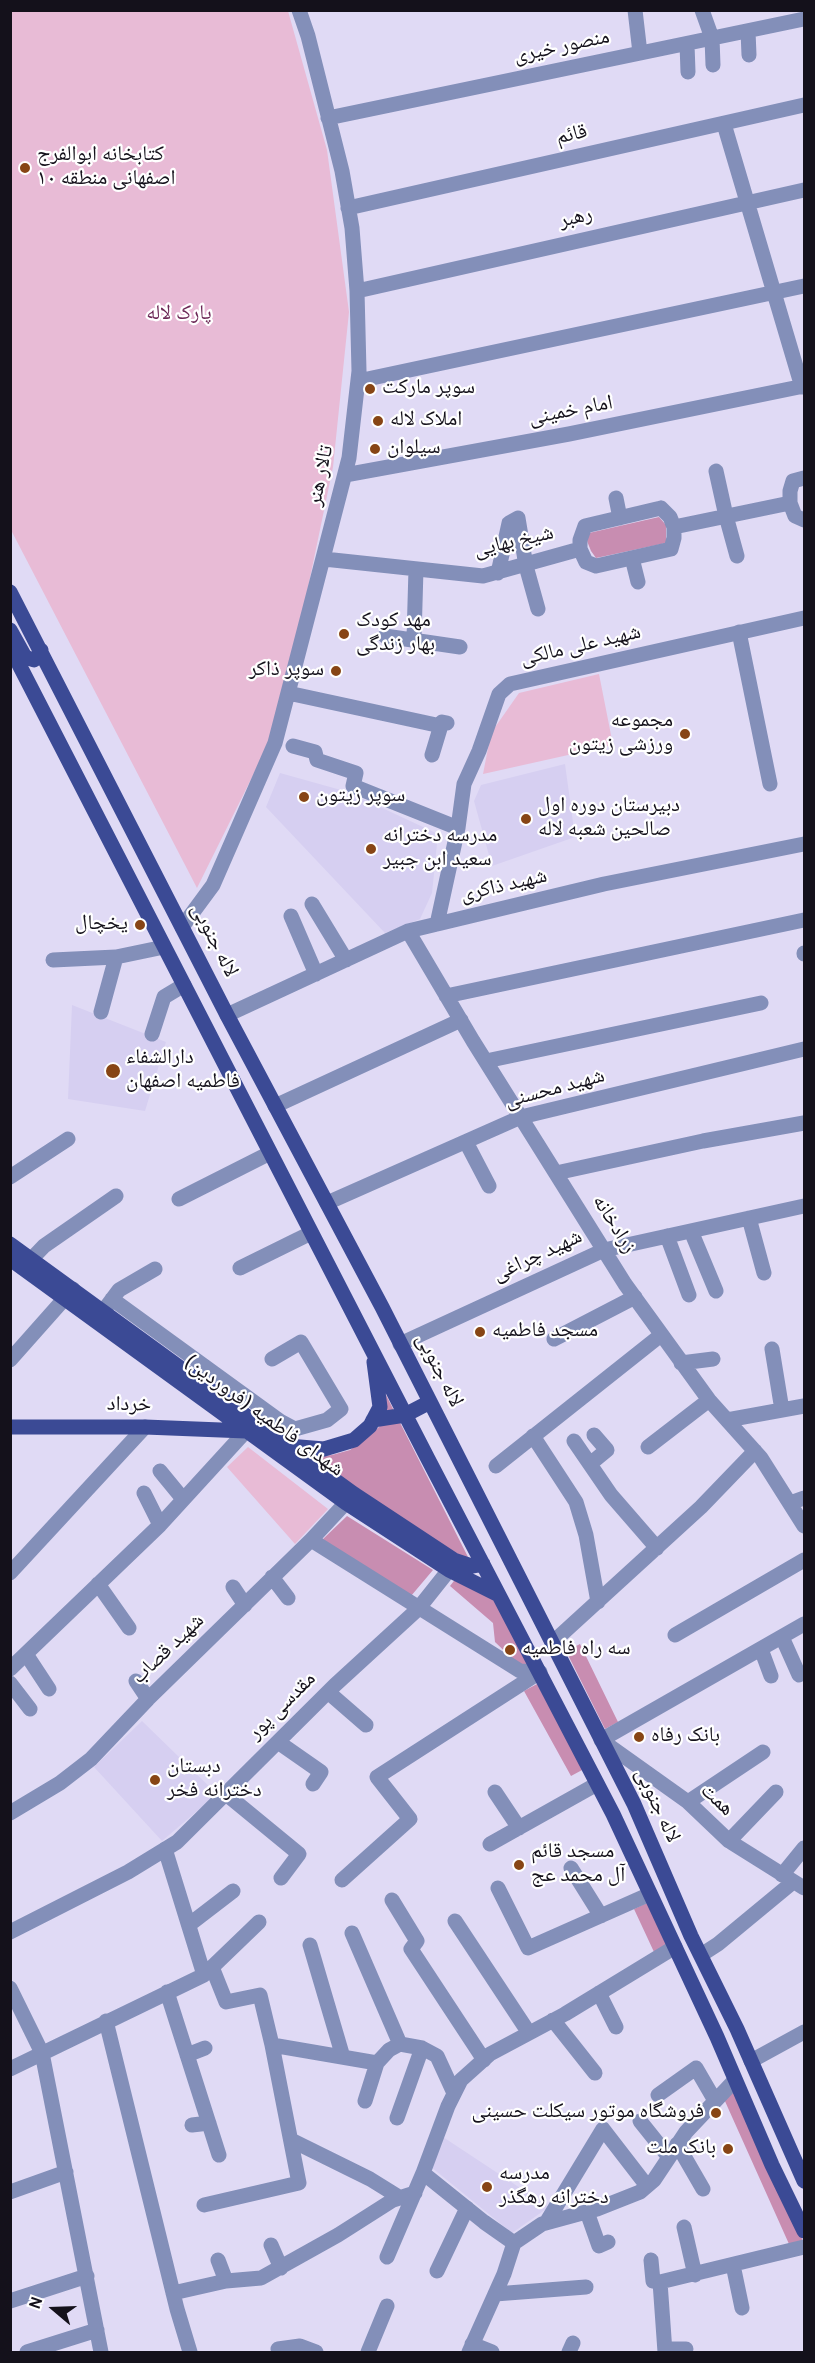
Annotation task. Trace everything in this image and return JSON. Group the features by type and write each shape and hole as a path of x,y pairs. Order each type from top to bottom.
{"main road":[{"name":"لاله جنوبی","path":"10,592 227,1015 430,1402 634,1804 804,2181"},
{"path":"10,630 25,657 34,660 39,656 41,650"},
{"name":"لاله جنوبی","path":"10,647 597,1784 651,1894 770,2161 804,2231"},
{"path":"37,699 43,689 53,691 113,809 129,824"},
{"name":"شهدای فاطمیه (فروردین)","path":"10,1245 22,1262 69,1294 104,1310 288,1446 350,1499 454,1560 472,1566 483,1564"},
{"name":"شهدای فاطمیه (فروردین)","path":"104,1310 246,1431 350,1499 449,1570 499,1595"},
{"path":"288,1446 324,1449 354,1440 370,1426 380,1407 372,1351"},
{"path":"373,1420 405,1415 430,1402"},
{"name":"خرداد","path":"10,1427 145,1427 246,1431"},
{"path":"736,2083 747,2098 755,2104 761,2104 765,2093"},
{"path":"770,2161 771,2151 778,2147 795,2162"}],"street":[{"name":"تالار هنر","path":"182,927 213,885 275,743 349,458 358,381 357,291 348,208 342,171 308,36 299,10"},
{"path":"635,10 640,53"},
{"path":"702,10 712,38 713,65"},
{"name":"منصور خیری","path":"328,118 804,19"},
{"path":"748,31 749,55"},
{"path":"687,44 688,72"},
{"name":"قائم","path":"348,208 804,105"},
{"path":"724,124 803,386"},
{"name":"رهبر","path":"357,291 804,190"},
{"path":"358,381 804,286"},
{"name":"امام خمینی","path":"345,475 569,434 803,386"},
{"path":"716,471 737,556"},
{"path":"804,478 793,481 790,491 790,503 795,516 804,520"},
{"path":"616,498 620,518"},
{"path":"580,549 586,562 596,566 670,549 674,538 674,527 790,503"},
{"name":"شیخ بهایی","path":"324,559 483,576 526,566 580,549 580,540 585,526 661,508 670,517 674,527"},
{"path":"498,573 509,523 518,518 526,566 538,609"},
{"path":"632,558 638,582"},
{"path":"414,639 416,569"},
{"name":"شهید علی مالکی","path":"437,924 458,828 464,784 479,751 499,694 510,684 804,618"},
{"path":"739,632 770,784"},
{"path":"385,636 460,647"},
{"path":"288,693 446,725 432,755"},
{"path":"293,746 315,752 317,760 356,773 352,786 458,828"},
{"name":"شهید ذاکری","path":"227,1015 408,931 604,884 804,844"},
{"path":"312,904 346,960"},
{"path":"291,916 316,974"},
{"path":"447,996 804,920"},
{"name":"زرادخانه","path":"408,931 521,1118 635,1297 709,1400 755,1451 804,1526"},
{"path":"53,960 116,957 164,947"},
{"path":"101,1012 116,957"},
{"path":"152,1034 164,997 184,985"},
{"path":"486,1061 761,1003"},
{"path":"275,1106 461,1020"},
{"name":"شهید محسنی","path":"327,1203 521,1118 804,1049"},
{"path":"556,1173 703,1141 804,1123"},
{"path":"10,1177 68,1139"},
{"path":"466,1142 489,1185"},
{"path":"179,1199 270,1153"},
{"path":"22,1262 116,1196"},
{"name":"شهید چراغی","path":"400,1344 604,1250 804,1206"},
{"path":"749,1218 764,1274"},
{"path":"691,1231 716,1291"},
{"path":"240,1268 311,1233"},
{"path":"667,1236 689,1295"},
{"path":"155,1269 119,1290 104,1310 295,1429 327,1420 341,1409 301,1342 272,1359"},
{"path":"10,1360 69,1294"},
{"path":"554,1338 635,1297"},
{"path":"496,1466 661,1335"},
{"path":"772,1349 782,1410"},
{"path":"681,1363 713,1359"},
{"path":"648,1447 709,1400"},
{"path":"727,1420 804,1406"},
{"path":"10,1573 145,1427"},
{"path":"10,1669 160,1525 246,1431"},
{"path":"533,1436 576,1502 586,1535 598,1602"},
{"path":"590,1464 607,1450 594,1436"},
{"path":"574,1441 611,1495 657,1548"},
{"path":"552,1642 701,1507 755,1451"},
{"path":"160,1471 183,1499"},
{"path":"144,1493 160,1525"},
{"path":"790,1503 804,1497"},
{"name":"شهید قصاب","path":"10,1813 60,1783 91,1759 148,1699 350,1499"},
{"path":"311,1540 520,1671 540,1672"},
{"path":"675,1635 804,1560"},
{"name":"مقدسی پور","path":"10,1932 128,1872 177,1842 328,1692 418,1609 449,1570"},
{"path":"272,1577 288,1598"},
{"path":"98,1584 129,1628"},
{"path":"234,1587 245,1605"},
{"path":"601,1740 804,1624"},
{"path":"782,1637 799,1675"},
{"path":"761,1649 771,1676"},
{"path":"26,1654 49,1689"},
{"path":"342,1880 410,1820 377,1777 540,1672"},
{"path":"136,1681 148,1699"},
{"path":"10,1683 30,1709"},
{"path":"328,1692 366,1725"},
{"name":"همت","path":"601,1740 688,1802 729,1841 793,1882"},
{"path":"278,1742 321,1772 313,1784"},
{"path":"688,1802 763,1752"},
{"path":"490,1844 597,1784"},
{"path":"495,1792 519,1828"},
{"path":"729,1841 776,1792"},
{"path":"226,1794 299,1854 281,1878"},
{"path":"701,1955 718,1944 793,1882 804,1848"},
{"path":"165,1849 208,1971 226,2002 260,1995 299,2183 204,2205"},
{"path":"571,1868 601,1916"},
{"path":"498,1888 528,1948 651,1894"},
{"path":"190,1924 233,1891"},
{"path":"392,1900 417,1941 411,1949 484,2060"},
{"path":"455,1921 529,2033"},
{"path":"10,2069 208,1971 259,1922"},
{"path":"352,1933 400,2044"},
{"path":"310,1945 343,2057"},
{"path":"387,2257 461,2080 490,2054 553,2020 675,1947"},
{"path":"10,1988 42,2054 101,2352"},
{"path":"167,1992 219,2155"},
{"path":"599,1993 616,2027"},
{"path":"553,2020 595,2073"},
{"path":"106,2021 173,2293 190,2352"},
{"path":"751,2061 804,2032"},
{"path":"272,2044 377,2063"},
{"path":"365,2101 377,2063 389,2050 400,2044 422,2048 437,2056 454,2093"},
{"path":"187,2055 205,2048"},
{"path":"397,2118 422,2048"},
{"path":"658,2095 696,2068 714,2099"},
{"path":"492,2352 471,2348 504,2274 514,2243 546,2223 587,2212 640,2192 654,2180 673,2150 714,2099 736,2083"},
{"path":"640,2121 673,2150 703,2190"},
{"path":"192,2126 208,2123"},
{"path":"546,2223 603,2129 647,2186"},
{"path":"291,2140 370,2179 399,2197"},
{"path":"10,2192 66,2172"},
{"path":"423,2173 514,2243"},
{"path":"173,2293 226,2281 261,2278 399,2197 415,2193"},
{"path":"437,2271 467,2208"},
{"path":"587,2212 599,2246 608,2242"},
{"path":"684,2227 695,2275"},
{"path":"271,2245 281,2268"},
{"path":"651,2260 653,2281 660,2282 804,2247"},
{"path":"218,2260 226,2281"},
{"path":"733,2265 742,2308"},
{"path":"10,2301 87,2276"},
{"path":"660,2282 665,2351 686,2349"},
{"path":"495,2294 586,2288"},
{"path":"369,2352 387,2306"},
{"path":"27,2352 97,2330"},
{"path":"278,2349 300,2346 316,2352"}],"shaded area":[{"path":"659,517 666,525 666,543 596,558 591,551 587,541 589,533"},
{"name":"دبیرستان دوره اول صالحین شعبه لاله","path":"565,764 575,837 492,866 474,801 481,785"},
{"name":"مدرسه دخترانه سعید ابن جبیر","path":"280,773 348,792 438,834 432,893 420,919 385,933 266,807"},
{"name":"دارالشفاء فاطمیه اصفهان","path":"72,1005 166,1042 145,1111 68,1099"},
{"path":"385,1393 469,1559 440,1546 309,1458 350,1450 369,1436 380,1426"},
{"path":"347,1516 433,1570 411,1596 322,1540"},
{"path":"457,1577 494,1600 530,1667 520,1666 495,1642 493,1623 450,1586"},
{"path":"580,1644 618,1722 605,1729 566,1651"},
{"path":"537,1684 584,1769 571,1776 524,1691"},
{"name":"دبستان دخترانه فخر","path":"142,1721 217,1794 162,1841 94,1767"},
{"path":"647,1903 667,1946 654,1952 634,1909"},
{"path":"733,2090 803,2241 789,2244 724,2099"},
{"name":"مدرسه دخترانه رهگذر","path":"443,2137 549,2207 512,2233 431,2167"}],"green space":[{"name":"پارک لاله","path":"11,11 288,11 327,150 349,312 333,467 306,597 269,743 197,888 11,530"},
{"path":"599,674 613,745 483,774 491,733 519,693"},
{"path":"248,1447 328,1509 295,1544 227,1467"}],"place":[{"name":"کتابخانه ابوالفرج اصفهانی منطقه ۱۰","path":"25,168"},
{"name":"سوپر مارکت","path":"370,389"},
{"name":"املاک لاله","path":"378,421"},
{"name":"سیلوان","path":"375,449"},
{"name":"مهد کودک بهار زندگی","path":"344,634"},
{"name":"سوپر ذاکر","path":"336,671"},
{"name":"مجموعه ورزشی زیتون","path":"685,734"},
{"name":"سوپر زیتون","path":"304,797"},
{"name":"دبیرستان دوره اول صالحین شعبه لاله","path":"526,819"},
{"name":"مدرسه دخترانه سعید ابن جبیر","path":"371,849"},
{"name":"یخچال","path":"140,925"},
{"name":"دارالشفاء فاطمیه اصفهان","path":"113,1071"},
{"name":"مسجد فاطمیه","path":"480,1332"},
{"name":"سه راه فاطمیه","path":"510,1650"},
{"name":"بانک رفاه","path":"639,1737"},
{"name":"دبستان دخترانه فخر","path":"155,1780"},
{"name":"مسجد قائم آل محمد عج","path":"519,1865"},
{"name":"فروشگاه موتور سیکلت حسینی","path":"716,2113"},
{"name":"بانک ملت","path":"728,2149"},
{"name":"مدرسه دخترانه رهگذر","path":"487,2187"}]}
